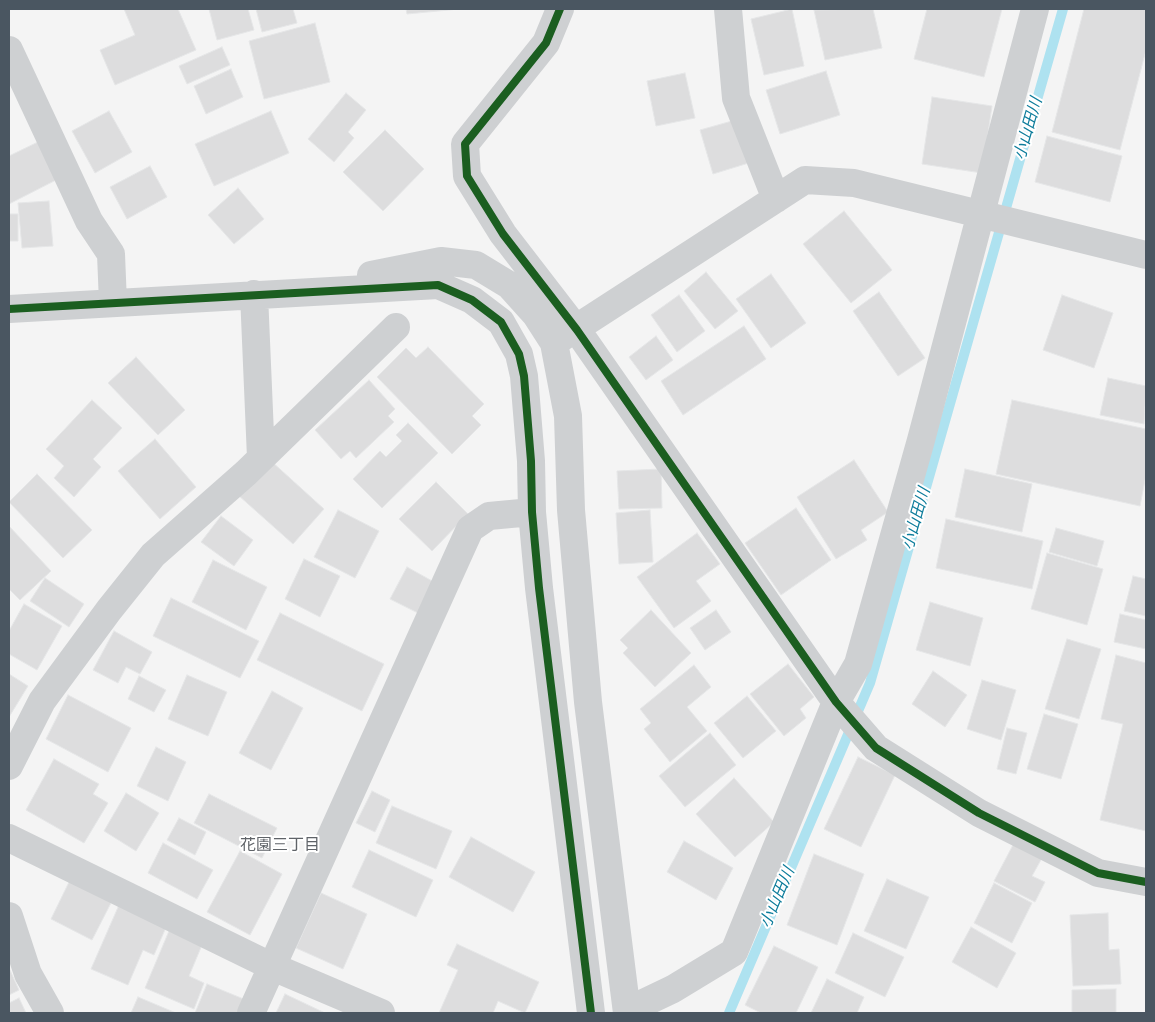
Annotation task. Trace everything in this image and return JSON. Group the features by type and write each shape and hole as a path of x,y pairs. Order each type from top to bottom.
{"street":[{"path":"560,9 546,43 465,144 467,176 565,336 836,702 876,748 979,814 1098,872 1146,882"},
{"path":"728,9 736,98 776,199"},
{"path":"565,336 571,510 588,702 627,1012 673,989 734,952 836,702 858,664 921,440 1035,9"},
{"path":"9,50 89,221 111,254 113,303"},
{"path":"519,354 565,336 805,180 854,184 981,213 1146,255"},
{"path":"290,292 441,261 476,266 509,285 536,315 565,336"},
{"path":"9,309 290,292 438,286 472,300 501,322 519,354 524,376 531,461 532,512 554,717 591,1013"},
{"path":"254,294 261,458"},
{"path":"9,766 42,702 109,610 153,555 261,458 396,327"},
{"path":"251,1013 470,529 489,516 532,512"},
{"path":"9,838 273,967 382,1013"},
{"path":"9,916 28,974 50,1013"}],"building":[{"path":"124,9 178,9 196,50 115,85 100,50 135,35"},
{"path":"209,9 248,9 254,30 217,40"},
{"path":"256,9 293,9 297,23 262,32"},
{"path":"406,9 459,9 407,14"},
{"path":"792,9 804,66 764,75 751,19"},
{"path":"873,9 882,48 825,60 814,10"},
{"path":"927,9 1002,9 984,77 914,59"},
{"path":"1084,9 1146,9 1146,50 1120,150 1052,132"},
{"path":"315,23 330,82 264,99 249,41"},
{"path":"222,47 230,65 187,84 179,66"},
{"path":"231,69 243,97 206,114 194,86"},
{"path":"826,71 840,115 780,134 766,90"},
{"path":"685,73 695,118 656,126 647,81"},
{"path":"346,93 366,110 348,132 354,138 334,162 308,139"},
{"path":"932,97 992,106 982,173 922,164"},
{"path":"109,111 132,152 95,173 72,131"},
{"path":"271,111 289,153 214,186 195,144"},
{"path":"739,119 752,162 713,174 700,130"},
{"path":"385,130 424,169 383,211 343,172"},
{"path":"1047,136 1122,156 1110,202 1035,182"},
{"path":"40,141 58,179 9,204 9,156"},
{"path":"150,166 167,197 127,219 110,187"},
{"path":"238,188 264,219 234,244 208,215"},
{"path":"49,201 53,246 22,248 18,203"},
{"path":"844,211 892,270 851,303 803,244"},
{"path":"9,214 18,214 18,241 9,241"},
{"path":"706,272 738,311 715,329 684,291"},
{"path":"771,274 806,323 771,348 736,299"},
{"path":"879,292 925,358 898,376 853,311"},
{"path":"679,295 705,331 677,352 651,315"},
{"path":"1062,295 1113,313 1094,368 1043,350"},
{"path":"744,326 766,359 683,415 661,381"},
{"path":"656,336 673,360 646,380 629,357"},
{"path":"428,347 484,404 472,416 481,425 452,454 377,377 406,348 416,358"},
{"path":"136,357 185,410 158,435 108,383"},
{"path":"1108,378 1146,386 1144,424 1100,415"},
{"path":"369,380 395,409 388,416 394,422 356,458 350,451 341,459 315,430"},
{"path":"92,400 122,428 93,459 101,467 74,497 54,478 64,466 46,449"},
{"path":"1012,400 1146,429 1146,475 1140,506 996,474"},
{"path":"408,423 438,453 382,508 353,479 380,451 386,457 402,441 396,435"},
{"path":"155,439 196,487 160,519 118,471"},
{"path":"270,460 324,509 293,544 238,495"},
{"path":"854,460 888,512 861,530 867,540 836,559 797,497"},
{"path":"661,469 662,508 619,509 617,471"},
{"path":"965,469 1032,484 1022,532 955,517"},
{"path":"37,474 92,530 63,558 9,502"},
{"path":"436,482 468,514 432,551 399,519"},
{"path":"796,508 831,560 781,595 745,543"},
{"path":"338,510 379,531 355,578 314,557"},
{"path":"650,510 653,562 619,564 616,513"},
{"path":"221,516 253,540 234,566 201,542"},
{"path":"946,519 1043,541 1032,589 936,568"},
{"path":"9,526 51,571 20,600 9,589"},
{"path":"1056,528 1104,541 1097,566 1049,552"},
{"path":"697,533 720,564 696,581 711,601 674,628 637,577"},
{"path":"1047,553 1103,569 1087,625 1031,609"},
{"path":"304,559 340,576 320,617 285,599"},
{"path":"213,560 267,587 246,630 192,602"},
{"path":"407,567 434,582 418,613 390,599"},
{"path":"1133,576 1146,579 1146,616 1124,611"},
{"path":"45,578 84,604 69,627 30,601"},
{"path":"171,598 259,641 240,678 153,636"},
{"path":"930,602 983,618 970,666 916,650"},
{"path":"24,604 62,626 37,670 9,654 9,631"},
{"path":"651,610 691,653 655,687 623,653 628,648 620,640"},
{"path":"716,610 731,632 705,650 690,628"},
{"path":"280,613 384,664 362,711 257,660"},
{"path":"1120,614 1146,620 1146,649 1114,642"},
{"path":"114,631 152,652 140,674 126,667 118,683 93,670"},
{"path":"1067,639 1101,649 1079,719 1045,709"},
{"path":"1116,655 1146,663 1146,831 1100,820 1123,724 1101,719"},
{"path":"788,664 814,697 800,709 806,718 784,736 750,694"},
{"path":"694,665 711,687 687,707 707,731 670,762 644,729 651,723 640,709"},
{"path":"933,671 967,695 945,727 912,704"},
{"path":"9,674 28,686 9,717"},
{"path":"187,675 227,692 208,736 168,719"},
{"path":"139,676 166,690 154,712 128,699"},
{"path":"982,680 1016,690 1001,740 967,729"},
{"path":"272,691 303,708 271,770 239,753"},
{"path":"68,695 131,728 108,772 46,739"},
{"path":"747,696 776,731 743,758 714,723"},
{"path":"1044,714 1078,724 1061,779 1027,769"},
{"path":"1007,728 1027,733 1016,774 997,769"},
{"path":"710,733 736,765 685,807 659,776"},
{"path":"156,747 186,762 168,801 137,786"},
{"path":"858,757 895,775 861,847 824,829"},
{"path":"54,759 99,784 93,794 108,803 84,843 26,810"},
{"path":"734,778 774,822 735,857 696,814"},
{"path":"372,791 390,800 375,832 356,823"},
{"path":"126,793 159,813 136,851 104,831"},
{"path":"209,794 277,828 262,858 194,823"},
{"path":"392,806 452,831 436,869 376,843"},
{"path":"179,818 206,832 195,855 167,840"},
{"path":"471,837 535,872 513,912 449,877"},
{"path":"684,841 733,868 716,900 667,872"},
{"path":"163,843 213,870 197,899 148,873"},
{"path":"1014,843 1042,858 1032,876 1045,882 1035,902 994,881"},
{"path":"369,850 433,880 416,917 352,887"},
{"path":"240,851 282,874 250,935 207,912"},
{"path":"814,854 864,874 837,945 787,925"},
{"path":"71,878 113,899 92,940 51,919"},
{"path":"887,879 929,897 906,949 864,931"},
{"path":"994,883 1032,903 1012,943 974,923"},
{"path":"321,893 367,914 343,969 296,948"},
{"path":"119,905 167,925 154,955 143,950 128,985 91,969"},
{"path":"1108,913 1109,950 1119,949 1121,984 1073,986 1070,915"},
{"path":"971,927 1016,953 997,988 952,962"},
{"path":"169,931 202,945 189,976 204,983 194,1009 145,988"},
{"path":"853,933 904,957 885,997 835,973"},
{"path":"457,944 539,982 525,1013 498,1001 493,1013 439,1013 458,970 447,965"},
{"path":"774,946 818,967 796,1013 761,1013 745,1005"},
{"path":"9,968 19,990 9,995"},
{"path":"827,979 864,997 857,1013 811,1013"},
{"path":"207,984 246,1000 241,1013 195,1013"},
{"path":"1116,989 1116,1013 1072,1013 1072,990"},
{"path":"285,994 325,1013 276,1013"},
{"path":"138,997 176,1013 131,1013"},
{"path":"19,998 26,1013 9,1013 9,1003"}],"waterway":[{"name":"小山田川","path":"729,1013 870,683 1063,9"}],"cycle path":[{"path":"560,9 546,43 465,144 467,176 503,234 577,330 836,702 876,748 979,813 1098,873 1146,882"},
{"path":"9,309 438,285 472,300 501,322 519,354 524,376 531,461 532,512 539,588 591,1013"}],"district":[{"name":"花園三丁目","path":"280,846"}]}
